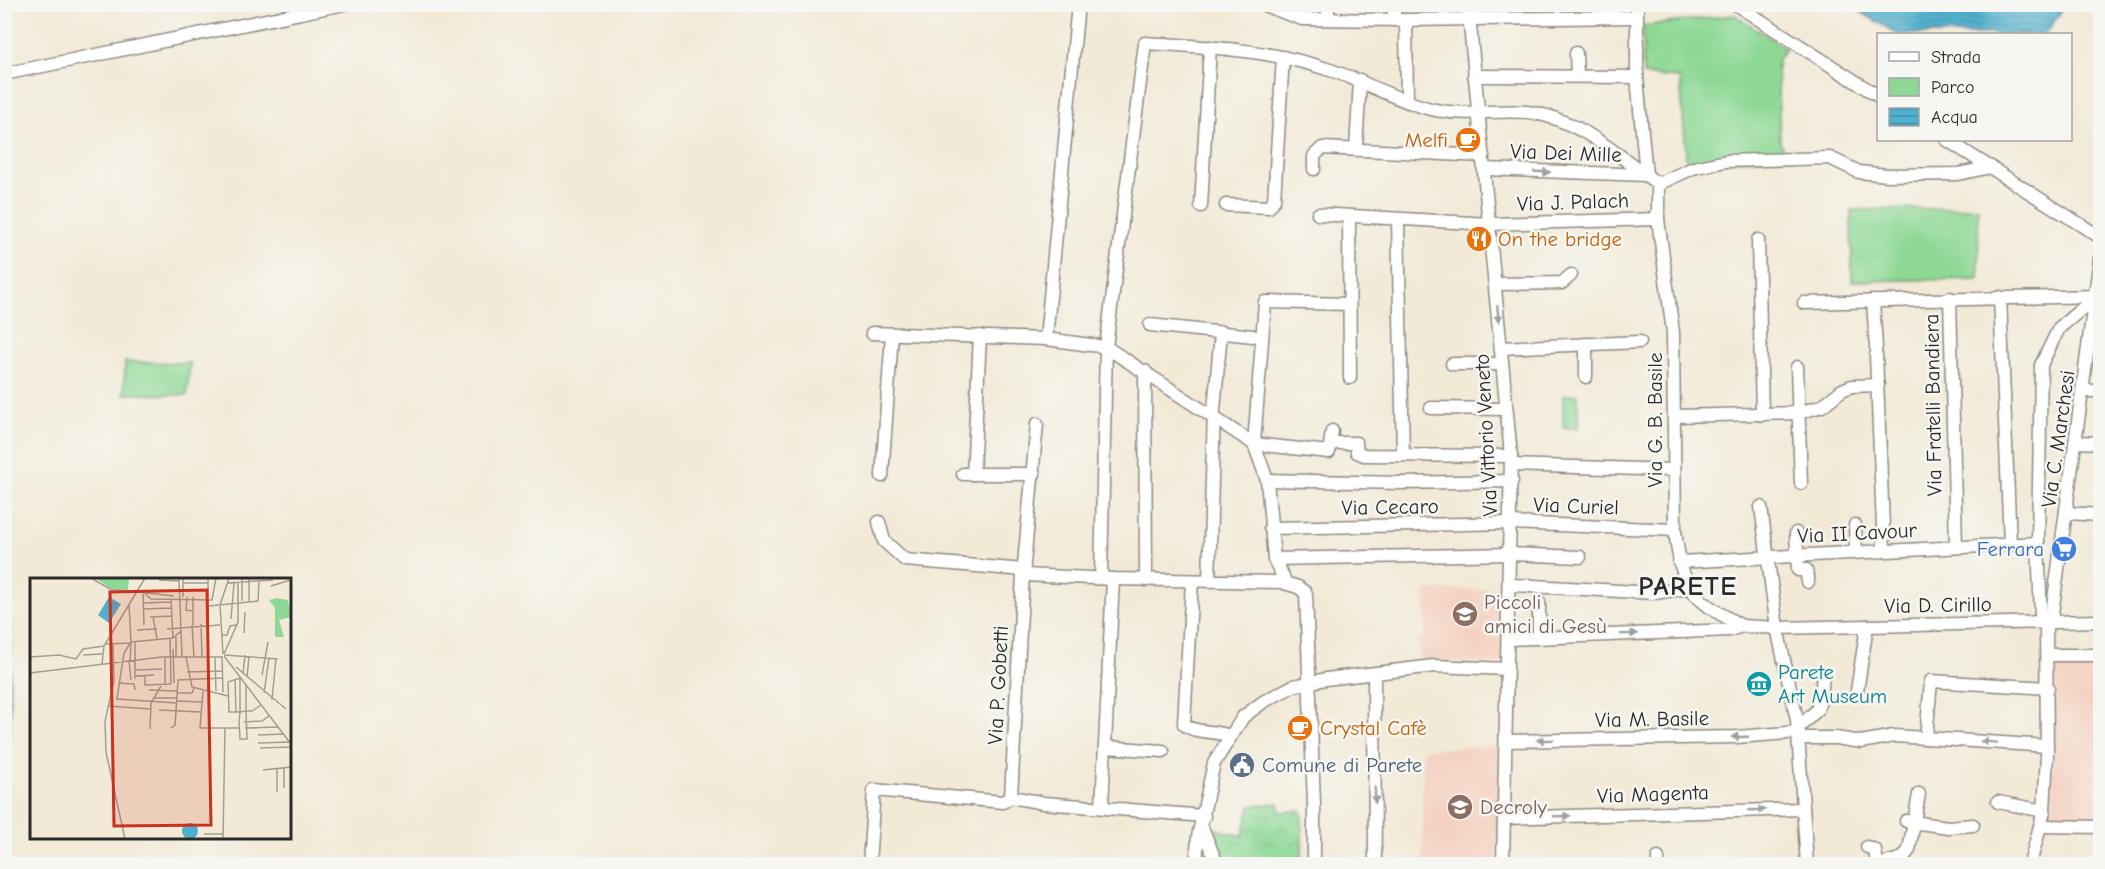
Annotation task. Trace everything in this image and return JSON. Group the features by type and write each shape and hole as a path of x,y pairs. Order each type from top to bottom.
{"street":[{"path":"4,74 344,4"},
{"path":"1046,339 1078,4"},
{"path":"1261,4 1302,19 1469,20 1636,11 1637,77 1646,175"},
{"path":"1328,4 1328,19"},
{"path":"1394,4 1400,20 1407,101"},
{"name":"Via Vittorio Veneto","path":"1468,4 1512,460 1512,585 1507,669 1503,864"},
{"path":"1735,4 1877,95"},
{"path":"1102,807 1107,579 1106,347 1145,43 1244,49 1283,57 1360,80 1407,101 1446,112 1528,112 1554,119 1582,132 1658,184 1693,168 1726,161 1830,158 1859,172 1887,175 1958,174 1991,166"},
{"path":"1201,206 1210,47"},
{"path":"1576,53 1577,76"},
{"path":"1226,205 1269,207 1274,200 1283,57"},
{"path":"1474,76 1637,77"},
{"path":"1356,149 1360,80"},
{"path":"1949,141 2100,237"},
{"name":"Via Dei Mille","path":"1314,169 1314,156 1322,148 1356,149 1483,163 1646,175"},
{"name":"Via G. B. Basile","path":"1658,184 1658,219 1673,332 1676,416 1675,530 1679,562 1688,588"},
{"name":"Via J. Palach","path":"1318,214 1489,224 1658,219"},
{"path":"1398,220 1403,454"},
{"path":"1349,222 1350,378"},
{"path":"1758,240 1762,415"},
{"name":"Via C. Marchesi","path":"2046,623 2052,614 2067,513 2097,296 2100,258"},
{"path":"1495,284 1562,283 1571,275"},
{"path":"1804,303 2097,296"},
{"path":"2030,864 2042,826 2047,746 2046,623 2041,616 2038,543 2041,365 2059,328 2097,296"},
{"path":"2000,297 2010,544"},
{"name":"Via Fratelli Bandiera","path":"1950,298 1956,547"},
{"path":"1874,301 1884,551"},
{"path":"1286,583 1274,559 1267,480 1254,444 1264,302 1349,304"},
{"path":"1150,325 1253,336"},
{"path":"1209,581 1214,416 1221,332"},
{"path":"872,333 1046,339 1106,347 1145,370 1254,444 1329,452 1332,431"},
{"path":"887,474 892,333"},
{"path":"980,336 968,474 1034,474"},
{"path":"1501,348 1640,342"},
{"path":"1586,344 1586,377"},
{"path":"1452,364 1502,364"},
{"path":"1797,367 1801,483"},
{"path":"1145,370 1146,580"},
{"path":"1676,416 1798,413 1822,406 1842,390 1852,386 1878,385"},
{"path":"2084,391 2100,391"},
{"path":"1431,408 1506,409"},
{"name":"Via P. Gobetti","path":"1011,797 1024,572 1037,424"},
{"path":"2076,442 2100,443"},
{"path":"1337,443 1356,443 1357,452 1364,455 1403,454 1674,470"},
{"path":"1267,480 1400,483 1512,481"},
{"path":"1761,507 1777,628 1799,733 1807,864"},
{"path":"2067,513 2100,515"},
{"path":"879,522 884,542 905,560 1107,579 1286,583 1306,593 1314,864"},
{"name":"Via Curiel","path":"1512,523 1675,530"},
{"name":"Via Cecaro","path":"1270,528 1512,523"},
{"path":"1855,525 1856,554"},
{"path":"1796,533 1798,570 1806,570 1809,582"},
{"name":"Via II Cavour","path":"1679,562 2038,543"},
{"path":"1274,559 1511,554 1580,557"},
{"path":"1192,581 1185,724 1192,729 1217,731 1230,736"},
{"path":"1512,585 1654,593 1688,588 1742,626"},
{"path":"1539,602 1539,638"},
{"name":"Via D. Cirillo","path":"1508,639 1730,630 1742,626 1777,628 2100,621"},
{"path":"1857,691 1867,626"},
{"path":"2047,655 2100,655"},
{"path":"1196,864 1209,776 1221,749 1230,736 1244,717 1263,702 1293,686 1308,682 1434,666 1507,669"},
{"path":"1374,674 1375,864"},
{"path":"1799,733 1817,710 1821,698 1823,675"},
{"path":"1926,738 1931,681 2048,688"},
{"path":"1851,727 1851,740"},
{"name":"Via M. Basile","path":"1506,741 1737,737 1799,733 1864,741 1894,736 2047,746"},
{"path":"1105,747 1163,751"},
{"path":"869,864 874,790 1003,802 1011,797 1044,803 1102,807 1203,820"},
{"path":"1883,864 1903,861 1909,850 1909,821 1919,794"},
{"path":"1998,802 2044,811"},
{"name":"Via Magenta","path":"1504,818 1803,809"},
{"path":"1203,820 1217,864"},
{"path":"1909,821 1948,827 1973,825"},
{"path":"2042,826 2100,827"},
{"path":"1867,847 1875,850 1877,864"}],"shaded area":[{"name":"Piccoli amici di Gesù","path":"1505,589 1502,663 1420,661 1418,638 1425,638 1426,590"},
{"path":"2055,664 2100,665 2100,818 2052,817"},
{"name":"Decroly","path":"1500,746 1497,864 1423,864 1422,749"}],"green space":[{"path":"1735,15 1786,49 1778,58 1777,67 1780,142 1786,156 1687,165 1680,78 1643,75 1643,26"},
{"path":"1978,208 1979,279 1852,281 1851,210"},
{"path":"125,362 190,363 187,395 124,394"},
{"path":"1563,395 1578,395 1578,428 1563,428"},
{"path":"1279,803 1280,812 1302,811 1302,864 1226,864 1216,840 1216,829 1243,836 1250,806"}],"water":[{"path":"1849,5 2065,5 2047,33 1895,33"},
{"path":"5,618 10,624 10,733 5,738"}],"place":[{"name":"Melfi","path":"1468,140"},
{"name":"On the bridge","path":"1479,239"},
{"name":"Ferrara","path":"2064,549"},
{"name":"Piccoli amici di Gesù","path":"1465,614"},
{"name":"Parete Art Museum","path":"1759,684"},
{"name":"Crystal Cafè","path":"1300,728"},
{"name":"Comune di Parete","path":"1242,765"},
{"name":"Decroly","path":"1460,807"}],"district":[{"name":"PARETE","path":"1688,586"}]}
